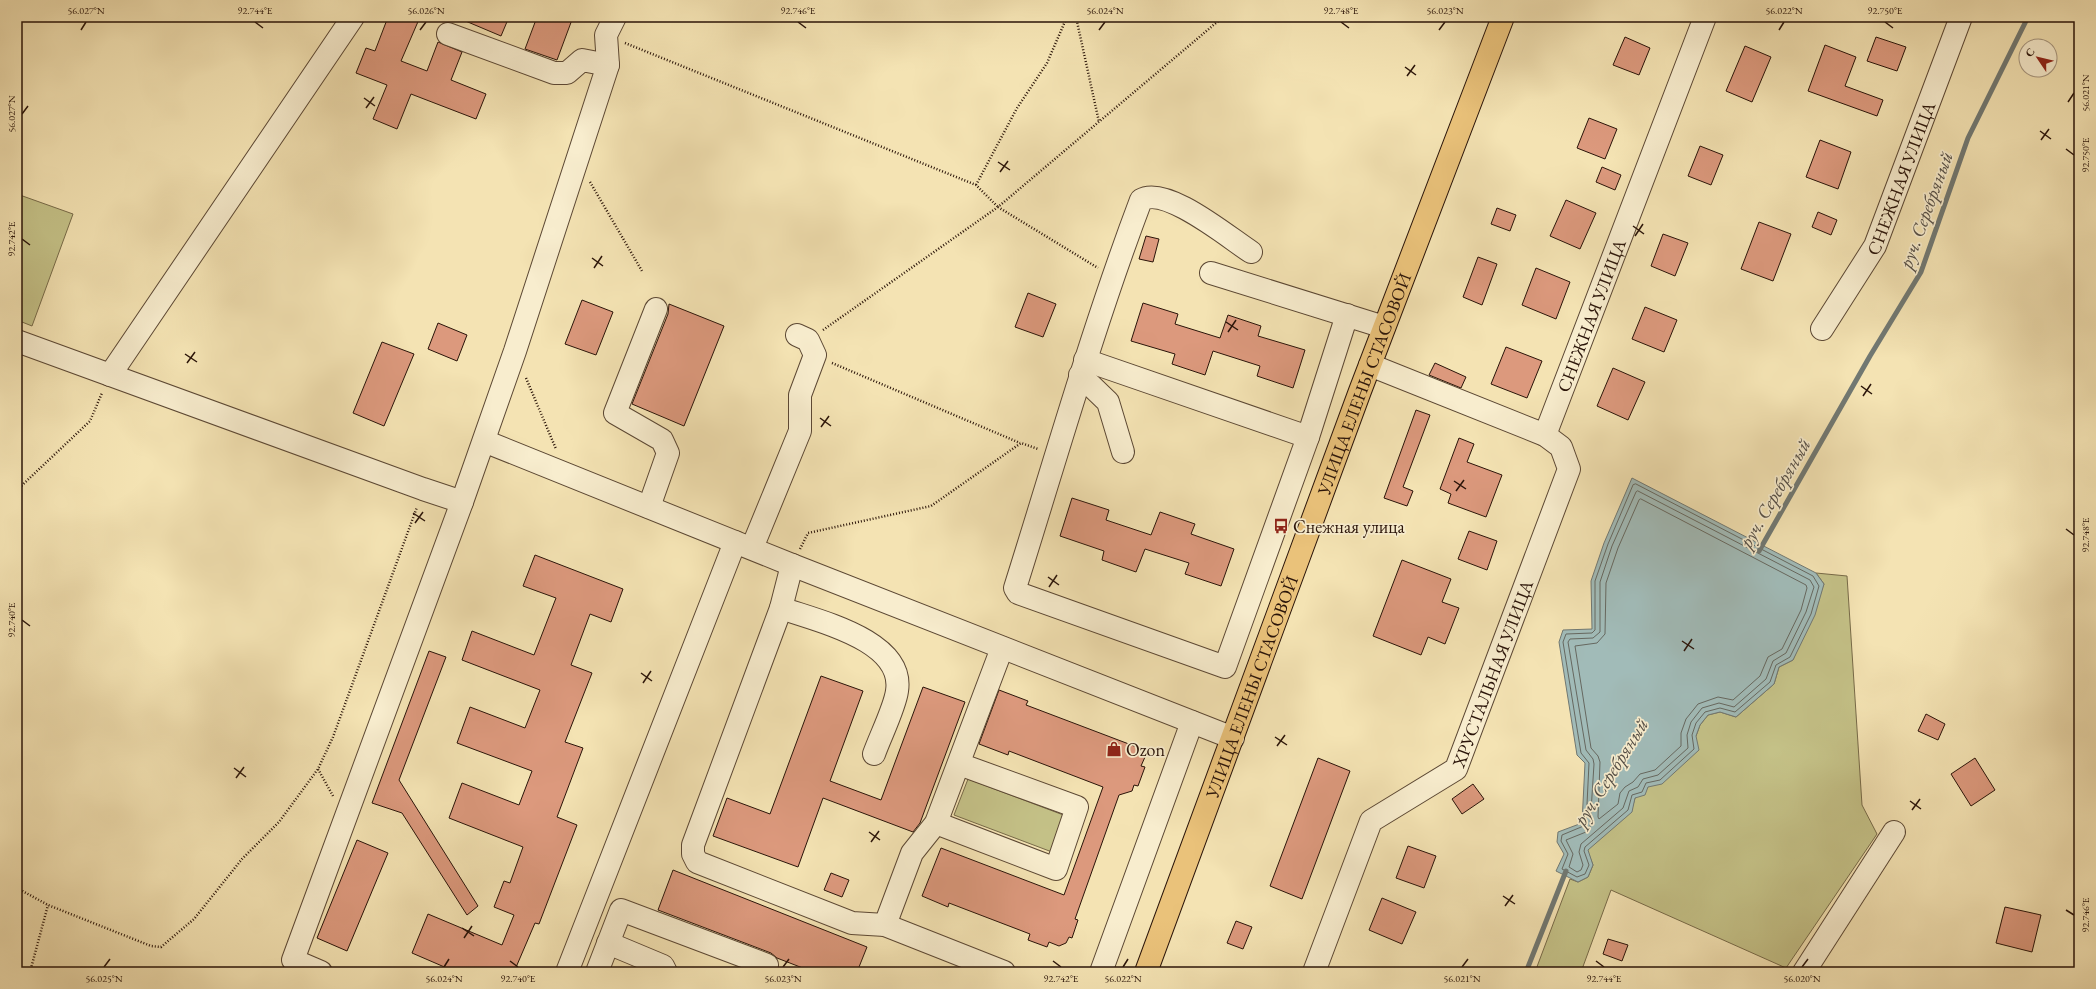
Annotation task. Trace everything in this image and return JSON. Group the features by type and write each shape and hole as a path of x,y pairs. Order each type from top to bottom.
{"main road":[{"name":"УЛИЦА ЕЛЕНЫ СТАСОВОЙ","path":"1146,972 1384,327 1494,44 1503,17"},
{"name":"УЛИЦА ЕЛЕНЫ СТАСОВОЙ","path":"1494,44 1508,17"}],"street":[{"path":"110,375 353,17"},
{"name":"СНЕЖНАЯ УЛИЦА","path":"1545,435 1705,17"},
{"name":"СНЕЖНАЯ УЛИЦА","path":"1822,329 1875,246 1960,17"},
{"path":"322,972 293,960 462,502 515,351 608,65 611,26"},
{"path":"448,34 554,73 567,73 582,60 608,65"},
{"path":"1250,252 1184,207 1165,199 1147,196 1141,200 1112,276 1083,367 1015,588 1018,593 1225,667 1308,438 1348,315"},
{"path":"1211,273 1384,327"},
{"path":"649,507 668,453 662,440 615,413 656,309"},
{"path":"17,341 462,502"},
{"path":"567,972 743,545 800,431 800,395 807,344"},
{"path":"1370,365 1545,435"},
{"path":"1083,367 1308,438"},
{"path":"1083,367 1108,402 1123,452"},
{"name":"ХРУСТАЛЬНАЯ УЛИЦА","path":"1314,972 1371,821 1456,769 1569,469 1561,447 1545,435"},
{"path":"484,441 792,565 1233,738"},
{"path":"792,565 781,608 693,845 693,854 697,862 852,923 885,925 1004,972"},
{"path":"781,608 855,635 875,646 892,662 898,678 897,692 874,754"},
{"path":"885,925 912,853 936,823 1002,648"},
{"path":"1101,972 1192,722"},
{"path":"936,823 1056,869 1077,807 959,764"},
{"path":"1804,972 1894,832"},
{"path":"597,972 621,910 767,965"},
{"path":"608,943 663,966 666,972"}],"path":[{"path":"976,185 1017,108 1047,63 1067,17"},
{"path":"1076,17 1099,122"},
{"path":"1056,457 1021,443 807,344 998,207 1223,17"},
{"path":"611,26 976,185 998,207 1112,276"},
{"path":"577,159 642,271"},
{"path":"515,351 566,473"},
{"path":"17,490 90,421 110,375"},
{"path":"792,565 808,533 931,506 1021,443"},
{"path":"17,888 48,906 151,946 161,947 194,919 242,859 279,822 318,768 333,737 424,489"},
{"path":"318,768 345,818"},
{"path":"30,972 48,906"}],"shaded area":[{"path":"17,194 73,214 32,326 17,320"},
{"path":"1816,573 1847,576 1862,805 1877,834 1786,968 1611,890 1581,972 1535,972 1570,879 1578,882 1588,877 1593,865 1587,850 1631,812 1635,798 1648,787 1696,736 1700,725 1708,715 1720,712 1736,717 1774,684 1779,667 1793,660 1824,584"},
{"path":"968,779 1066,816 1052,852 954,815"}],"water":[{"path":"1632,478 1816,573 1824,584 1815,615 1793,660 1779,667 1774,684 1736,717 1720,712 1708,715 1700,725 1696,736 1699,750 1662,784 1648,787 1645,795 1635,798 1632,812 1588,850 1593,865 1588,877 1578,882 1556,871 1564,854 1557,842 1558,832 1582,823 1585,763 1577,755 1559,642 1563,630 1592,629 1591,581 1604,543"}],"building":[{"path":"388,17 420,17 401,61 427,71 438,42 462,52 451,80 486,94 476,119 411,94 397,129 373,119 387,85 356,73 366,48 375,51"},
{"path":"456,17 509,17 501,36"},
{"path":"537,17 573,17 557,60 525,49"},
{"path":"1625,37 1650,48 1639,75 1613,65"},
{"path":"1876,37 1906,47 1897,71 1867,61"},
{"path":"1825,45 1856,57 1845,86 1883,100 1877,116 1808,91"},
{"path":"1745,46 1771,57 1752,102 1726,91"},
{"path":"1589,118 1617,129 1605,159 1577,148"},
{"path":"1820,140 1851,152 1838,189 1806,177"},
{"path":"1700,146 1723,155 1711,185 1688,176"},
{"path":"1602,167 1621,175 1615,190 1596,182"},
{"path":"1566,200 1596,213 1580,249 1550,236"},
{"path":"1497,208 1516,215 1510,231 1491,224"},
{"path":"1818,212 1837,220 1831,235 1812,227"},
{"path":"1759,222 1791,234 1773,281 1741,269"},
{"path":"1663,234 1688,243 1675,276 1651,266"},
{"path":"1146,236 1159,239 1153,262 1139,259"},
{"path":"1478,257 1497,264 1482,305 1463,297"},
{"path":"1536,268 1570,282 1556,319 1522,305"},
{"path":"1028,293 1056,304 1043,337 1015,327"},
{"path":"582,300 613,312 596,355 565,344"},
{"path":"1143,303 1178,314 1175,324 1220,338 1228,315 1261,326 1258,336 1305,350 1293,388 1257,376 1260,366 1213,351 1205,375 1172,364 1175,354 1131,341"},
{"path":"669,304 724,326 684,426 632,404 668,314"},
{"path":"1645,307 1677,320 1664,352 1632,339"},
{"path":"438,323 467,335 457,361 428,349"},
{"path":"382,342 414,354 384,426 353,413"},
{"path":"1506,347 1542,361 1527,398 1491,384"},
{"path":"1435,363 1466,377 1461,388 1429,375"},
{"path":"1613,368 1645,382 1628,420 1597,406"},
{"path":"1416,410 1430,415 1403,487 1413,491 1407,506 1384,498"},
{"path":"1459,438 1474,444 1467,462 1502,475 1486,517 1448,503 1451,494 1440,489"},
{"path":"1072,498 1109,510 1106,520 1151,535 1160,512 1195,524 1191,534 1234,549 1221,586 1185,574 1189,563 1145,549 1136,572 1102,560 1104,551 1060,536"},
{"path":"1469,531 1497,541 1487,570 1458,559"},
{"path":"535,555 623,589 611,622 590,614 571,665 592,673 565,742 583,748 557,817 577,825 539,924 535,923 514,972 456,972 412,953 428,914 502,945 514,915 494,907 504,881 510,883 523,847 449,818 462,783 519,805 532,771 457,743 470,707 525,728 540,690 462,660 472,631 534,655 556,598 523,586"},
{"path":"1402,560 1451,579 1442,602 1459,608 1445,644 1428,637 1421,655 1373,636"},
{"path":"429,651 446,657 399,780 478,906 467,915 402,813 372,803"},
{"path":"821,676 863,691 830,781 881,800 923,687 965,702 920,823 913,832 823,798 798,867 713,836 727,798 770,814"},
{"path":"999,690 1028,701 1026,705 1142,749 1145,757 1141,766 1145,767 1138,786 1134,785 1132,791 1119,795 1075,919 1078,920 1072,938 1069,937 1066,943 1059,946 1049,942 1047,947 1028,940 1030,934 949,903 948,907 922,896 941,848 1064,895 1103,787 1009,751 1008,755 979,744"},
{"path":"1926,714 1945,724 1938,740 1918,731"},
{"path":"1318,758 1350,771 1302,899 1270,886"},
{"path":"1975,758 1995,790 1971,806 1951,774"},
{"path":"1473,784 1484,799 1462,814 1452,799"},
{"path":"357,840 388,853 347,951 317,938"},
{"path":"1408,846 1436,856 1424,888 1396,878"},
{"path":"673,870 867,947 857,972 813,972 777,958 771,953 658,910"},
{"path":"831,873 849,880 842,897 824,890"},
{"path":"1382,898 1416,912 1402,944 1369,930"},
{"path":"2005,907 2041,915 2032,952 1996,943"},
{"path":"1236,921 1252,927 1243,949 1227,943"},
{"path":"1608,939 1628,945 1622,961 1603,954"}],"waterway":[{"name":"руч. Серебряный","path":"1759,551 1870,356 1921,272 1968,138 2028,17"},
{"name":"руч. Серебряный","path":"1526,972 1566,871"}],"place":[{"name":"Снежная улица","path":"1281,526"},
{"name":"Ozon","path":"1114,749"}]}
